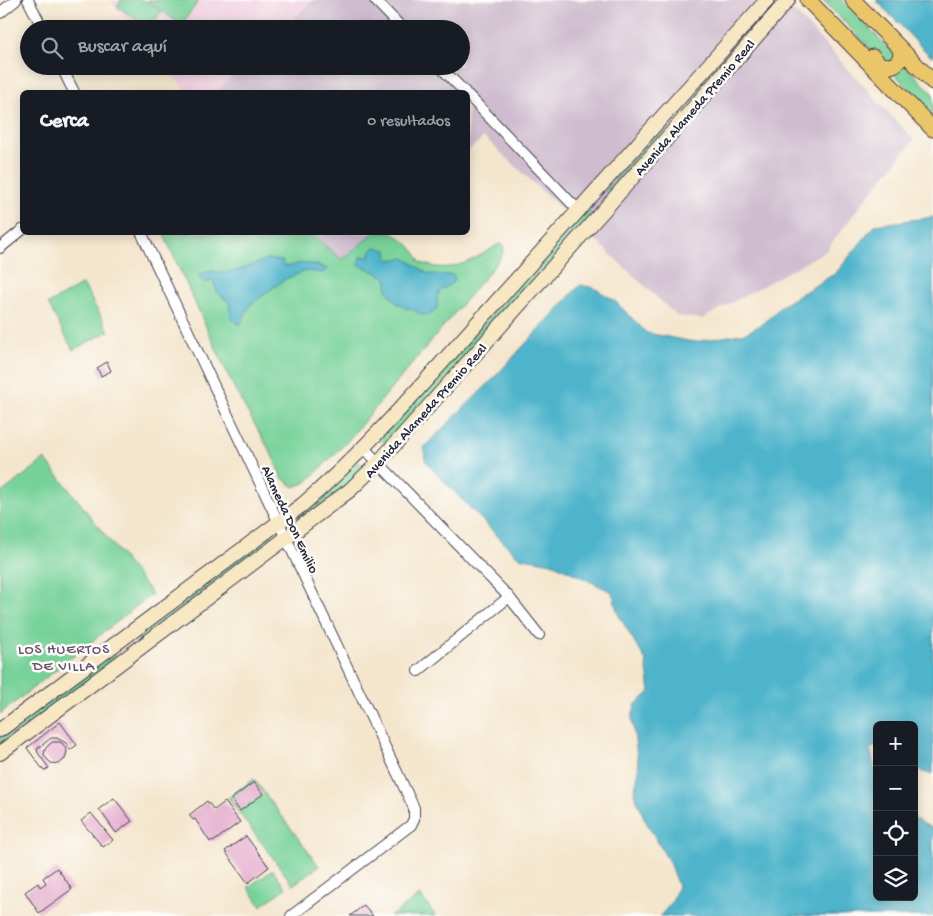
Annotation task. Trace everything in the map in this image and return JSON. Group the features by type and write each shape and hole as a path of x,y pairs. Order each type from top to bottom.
{"main road":[{"path":"808,0 933,129"},
{"path":"853,0 933,82"},
{"path":"844,37 856,39 880,65 884,66 891,66 898,62 901,53 898,47"}],"street":[{"path":"0,13 16,0"},
{"path":"28,0 38,20"},
{"path":"375,0 394,20"},
{"name":"Avenida Alameda Premio Real","path":"0,730 302,505 335,477 364,448 579,211 767,0"},
{"name":"Avenida Alameda Premio Real","path":"0,753 350,490 378,463 599,216 788,0"},
{"path":"66,75 73,90"},
{"path":"449,75 463,90"},
{"path":"470,97 579,211"},
{"path":"0,248 20,232"},
{"name":"Alameda Don Emilio","path":"142,235 414,808 413,822 408,827 291,916"},
{"path":"364,448 509,597 539,635"},
{"path":"418,671 509,597"}],"shaded area":[{"path":"110,0 313,0 292,20 127,20"},
{"path":"313,0 784,0 914,140 826,251 702,319 677,316 484,137 470,149 470,90 217,90 233,75 470,75 470,20 292,20"},
{"path":"173,75 233,75 217,90 185,90"},
{"path":"312,235 372,235 342,261"}],"green space":[{"path":"121,0 144,0 161,12 155,20 136,20 117,6"},
{"path":"147,0 196,0 198,2 185,20 174,20"},
{"path":"775,0 782,0 609,195 605,191"},
{"path":"823,0 842,0 933,94 933,114"},
{"path":"587,210 592,215 386,446 379,439"},
{"path":"164,235 312,235 342,260 372,235 395,235 408,245 420,262 441,267 461,264 480,256 499,244 504,246 499,260 345,444 307,482 294,487 282,478 271,453 235,390"},
{"path":"83,284 109,331 73,350 48,304"},
{"path":"45,459 152,594 0,714 0,494"},
{"path":"358,461 364,469 343,488 301,520 297,515"},
{"path":"270,534 275,540 140,643 135,636"},
{"path":"112,652 117,658 0,747 0,737"},
{"path":"254,779 319,866 293,885 228,798"},
{"path":"273,870 286,888 261,906 248,887"},
{"path":"420,895 436,916 391,916"}],"water":[{"path":"876,0 933,0 933,57 929,55"},
{"path":"933,217 933,774 922,772 918,767 918,721 873,721 873,747 870,748 873,762 873,901 918,901 918,820 933,829 933,916 660,916 672,902 678,886 669,862 644,818 634,793 639,770 632,718 635,705 650,692 646,661 618,614 612,592 552,563 518,557 433,470 425,460 424,447 492,380 580,285 594,288 614,300 647,333 694,342 746,333 764,323 781,306 836,273 875,225"},
{"path":"375,247 387,250 388,260 405,258 428,274 454,275 455,279 453,282 438,295 437,308 431,314 422,315 410,308 406,309 401,304 397,304 387,290 385,277 358,264 361,256 371,257 370,252"},
{"path":"267,259 283,261 282,265 285,266 305,263 327,269 323,273 306,271 285,279 250,305 240,325 231,319 229,302 217,292 213,280 205,283 200,279 200,274 213,271 221,273 237,271"}],"building":[{"path":"107,362 111,371 101,376 97,368"},
{"path":"60,722 77,745 70,750 66,743 57,738 51,738 37,749 49,768 44,771 27,748"},
{"path":"52,742 60,742 67,751 65,759 59,764 51,763 44,756 45,749"},
{"path":"254,782 263,794 240,811 231,799"},
{"path":"114,798 132,821 116,833 99,809"},
{"path":"207,801 214,810 225,802 240,822 213,842 212,840 210,842 195,819 193,820 189,815"},
{"path":"91,813 113,840 103,847 81,821"},
{"path":"246,836 269,867 248,883 225,851"},
{"path":"57,868 72,889 39,913 25,892 38,883 40,887 46,883 43,878"},
{"path":"364,905 373,916 350,916"}],"district":[{"name":"LOS HUERTOS DE VILLA","path":"64,656"}]}
